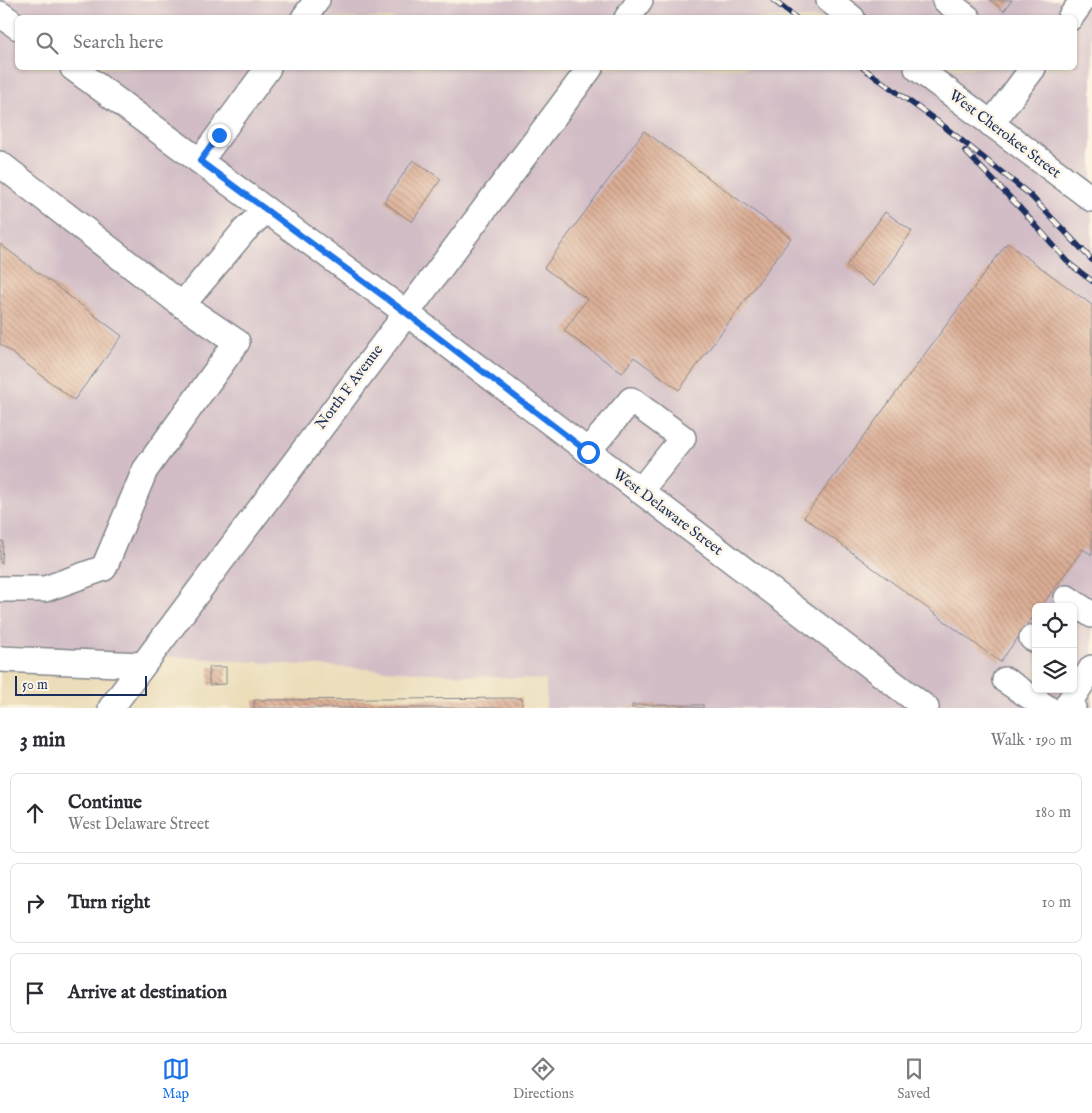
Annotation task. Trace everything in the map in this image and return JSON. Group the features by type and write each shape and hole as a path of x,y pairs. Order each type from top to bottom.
{"street":[{"path":"306,15 317,0"},
{"path":"629,15 640,0"},
{"path":"829,0 848,15"},
{"path":"946,0 964,15"},
{"path":"1072,15 1083,0"},
{"path":"0,14 15,24"},
{"name":"West Delaware Street","path":"76,70 405,312 926,708"},
{"path":"200,161 267,70"},
{"name":"North F Avenue","path":"110,708 405,312 588,70"},
{"name":"West Cherokee Street","path":"920,70 1092,199"},
{"path":"991,124 1032,70"},
{"path":"0,164 182,305 237,342 145,470 104,568 44,589 0,589"},
{"path":"182,305 244,231 266,210"},
{"path":"588,452 631,400 683,438 640,491"},
{"path":"1067,598 1092,615"},
{"path":"0,659 143,665"},
{"path":"1005,680 1061,707 1084,671"}],"shaded area":[{"path":"0,0 1092,0 1092,708 546,708 546,680 0,646"}],"building":[{"path":"990,0 1012,0 1004,11"},
{"path":"644,131 791,238 679,390 634,357 622,373 564,331 587,299 544,268"},
{"path":"413,160 441,179 412,222 384,202"},
{"path":"885,212 912,231 874,286 846,266"},
{"path":"1007,243 1092,305 1092,555 1083,549 1044,603 1032,603 1032,618 1000,662 804,517"},
{"path":"0,244 122,336 74,400 0,344"},
{"path":"0,541 3,541 2,564 0,563"},
{"path":"209,667 226,667 226,684 209,685"},
{"path":"522,698 522,708 254,708 254,700"},
{"path":"632,705 703,705 703,708 632,708"}],"railway":[{"path":"773,0 792,15"},
{"path":"866,70 941,124 1029,194 1092,260"},
{"path":"965,151 1021,209 1071,265 1092,281"}],"route":[{"path":"219,135 200,161 405,312 588,452"}]}
